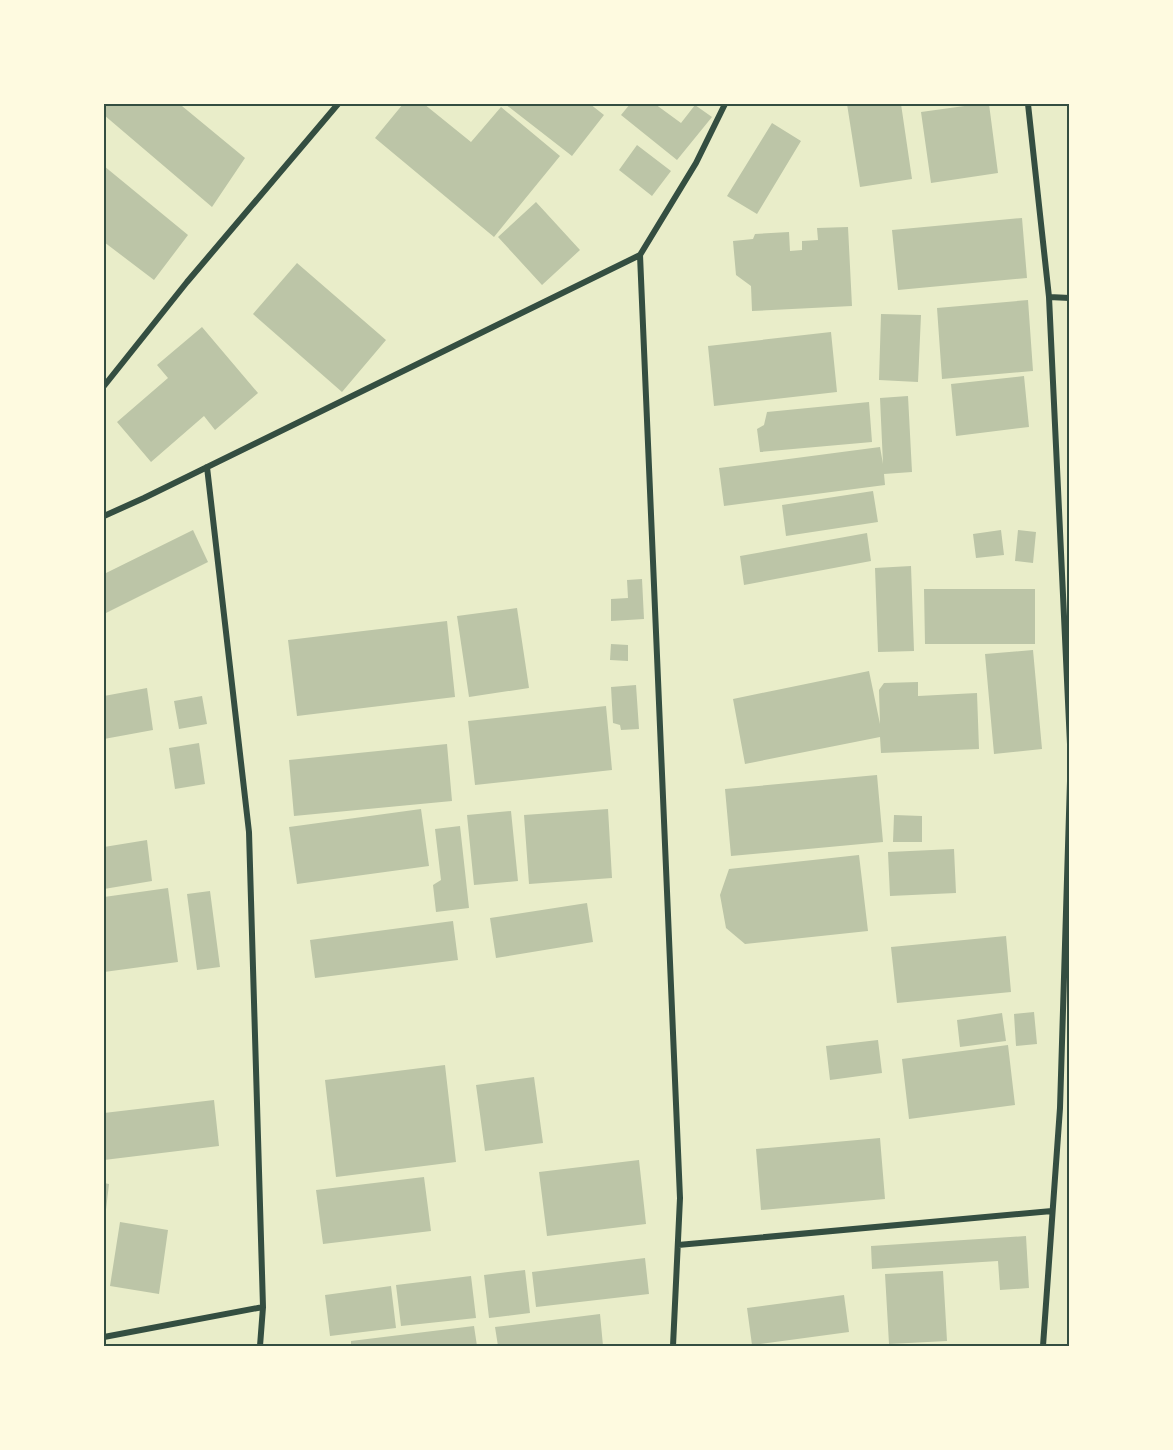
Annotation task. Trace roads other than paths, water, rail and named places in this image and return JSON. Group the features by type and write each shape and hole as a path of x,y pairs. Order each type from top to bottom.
{"street":[{"path":"104,386 187,282 338,104"},
{"path":"104,516 640,255 696,163 725,104"},
{"path":"1028,104 1049,297 1070,744"},
{"path":"640,255 680,1198 673,1347"},
{"path":"1049,297 1070,298"},
{"path":"207,467 249,832 263,1307 260,1347"},
{"path":"1042,1347 1060,1108 1070,781"},
{"path":"678,1245 1052,1211"},
{"path":"104,1337 263,1307"}]}
